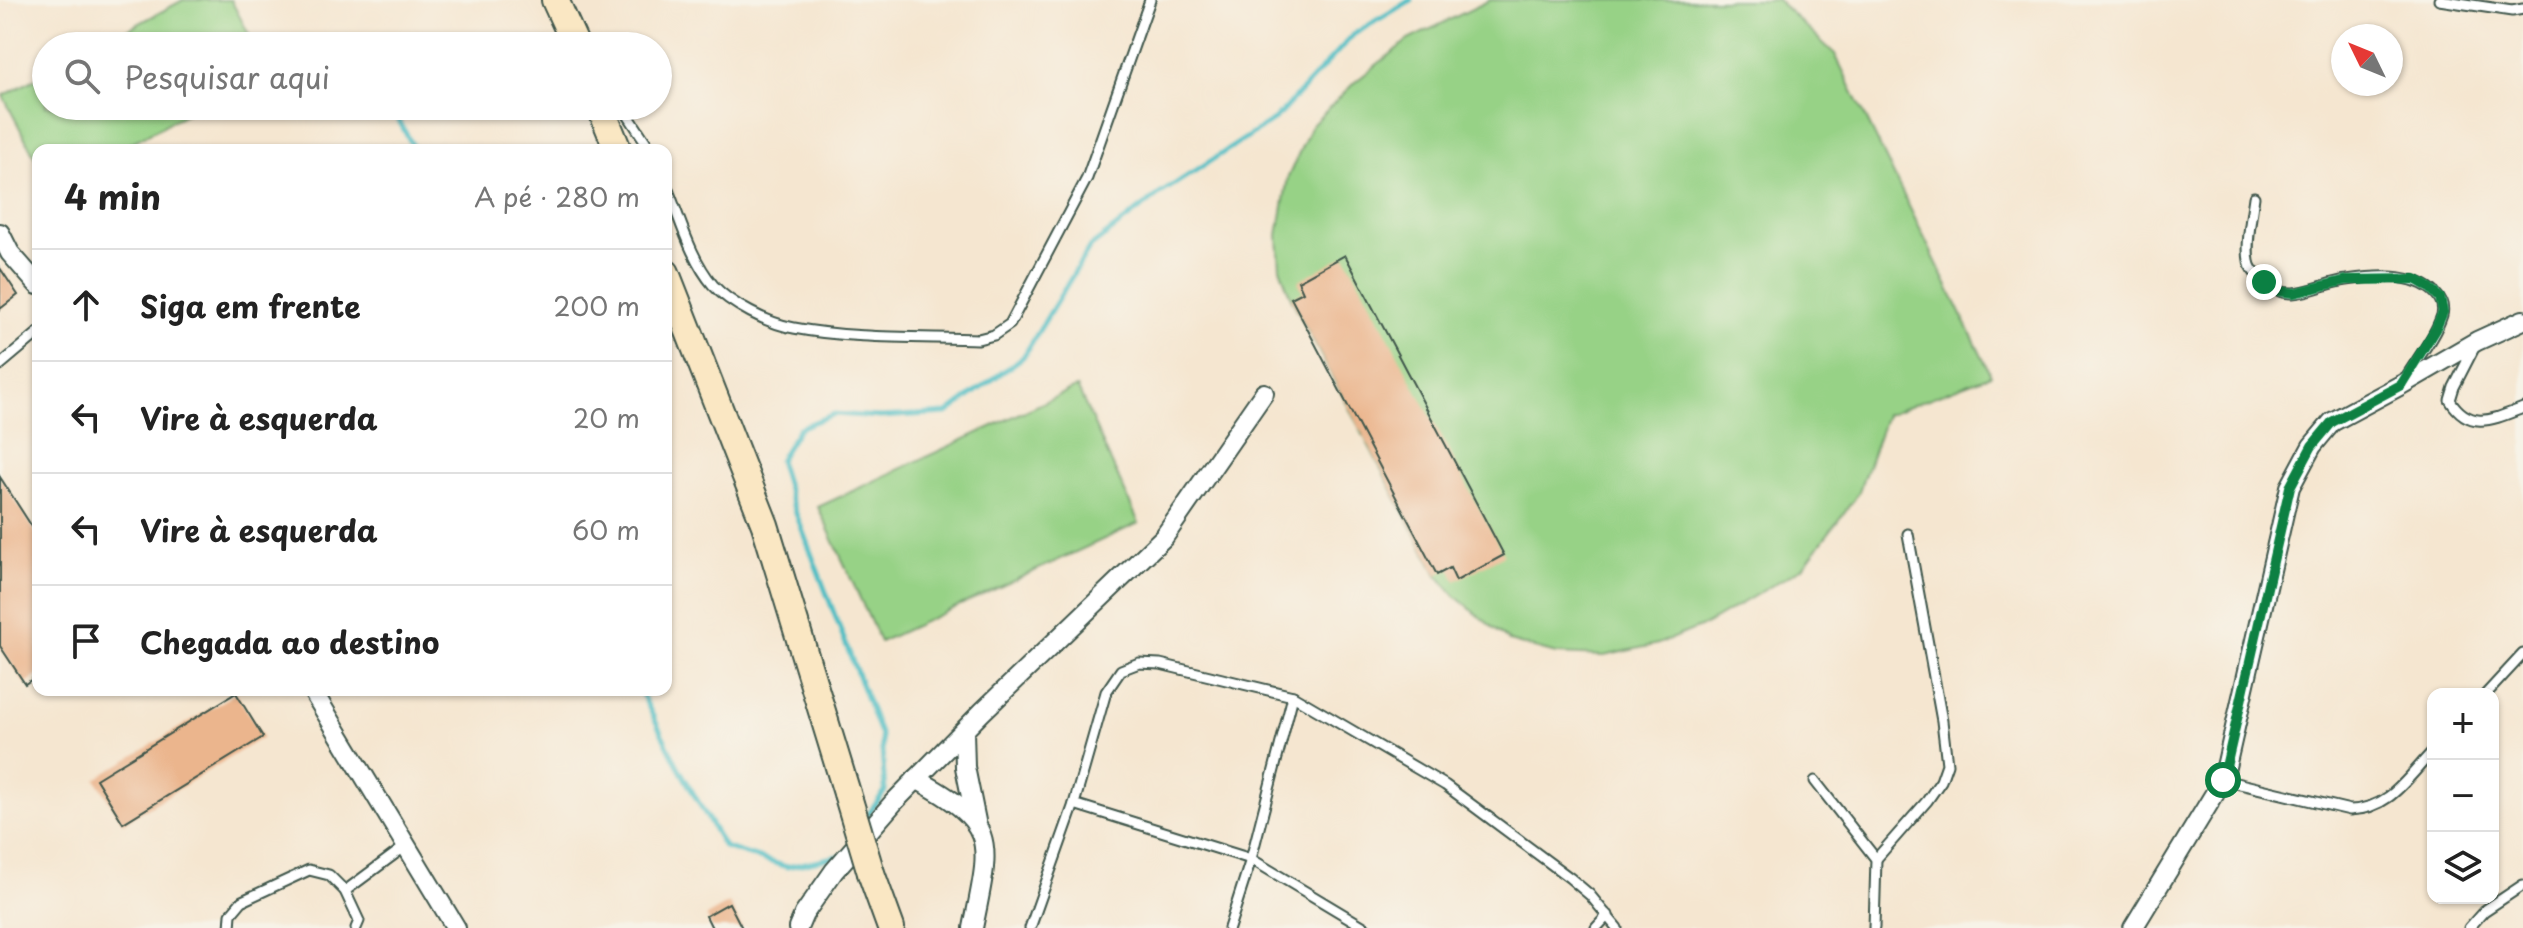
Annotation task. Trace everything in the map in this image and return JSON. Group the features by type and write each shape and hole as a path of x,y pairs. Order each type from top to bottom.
{"street":[{"path":"557,2 570,32"},
{"path":"606,120 616,144"},
{"path":"0,233 10,253 32,278"},
{"path":"672,288 765,525 871,873 891,928"},
{"path":"2133,928 2223,780 2290,487 2312,446 2332,422 2477,341 2523,320"},
{"path":"798,928 804,914 841,862 916,779 1164,537 1264,393"},
{"path":"316,696 456,928"},
{"path":"964,731 965,767 986,861 973,928"},
{"path":"916,779 945,795 976,821"}],"lane":[{"path":"672,199 697,259 714,286 750,312 791,328 823,332 978,339 994,335 1010,324 1087,178 1150,0"},
{"path":"2439,0 2512,11 2523,9"},
{"path":"632,120 649,144"},
{"path":"2254,197 2248,246 2250,267 2278,291 2294,293 2347,280 2399,278 2415,279 2440,298 2443,312 2436,328 2401,385"},
{"path":"0,365 32,338"},
{"path":"2477,341 2450,400 2458,414 2475,421 2497,418 2523,408"},
{"path":"1874,928 1876,859 1927,801 1941,781 1947,764 1908,534"},
{"path":"2492,688 2523,654"},
{"path":"1030,928 1074,804 1106,692 1121,670 1139,663 1160,664 1293,696 1445,785 1570,878 1617,928"},
{"path":"1229,928 1251,859 1293,696"},
{"path":"2223,780 2350,810 2368,809 2385,800 2427,757"},
{"path":"1815,781 1876,859"},
{"path":"1074,804 1251,859 1366,928"},
{"path":"345,891 407,845"},
{"path":"230,928 231,914 242,901 309,870 329,875 345,891 359,921 356,928"},
{"path":"2469,928 2484,911 2523,885"},
{"path":"1596,928 1608,915"}],"green space":[{"path":"183,0 231,0 248,32 123,32"},
{"path":"1490,0 1777,0 1835,54 1991,375 1886,415 1858,494 1803,567 1705,625 1658,644 1604,656 1556,654 1509,641 1455,596 1437,575 1291,298 1280,268 1278,235 1288,177 1311,126 1355,82 1408,40"},
{"path":"32,80 32,120 174,120 129,144 32,144 32,152 3,96"},
{"path":"1077,387 1139,523 880,642 818,507"}],"building":[{"path":"1345,255 1504,555 1456,581 1450,568 1437,575 1291,298 1303,292 1298,281"},
{"path":"0,268 18,295 0,309"},
{"path":"0,477 32,527 32,679 25,684 0,646"},
{"path":"231,696 238,696 263,737 123,823 96,779"},
{"path":"729,903 742,928 712,928 706,916"}],"waterway":[{"path":"865,819 885,791 881,736 792,503 779,460 799,428 834,414 880,417 947,413 1023,357 1090,247 1161,193 1275,119 1354,34 1411,0"},
{"path":"399,120 412,144"},
{"path":"643,696 724,847 787,867 838,856"}],"route":[{"path":"2223,780 2290,487 2312,446 2332,422 2401,385 2443,312 2440,298 2415,279 2347,280 2294,293 2278,291 2264,282"}]}
